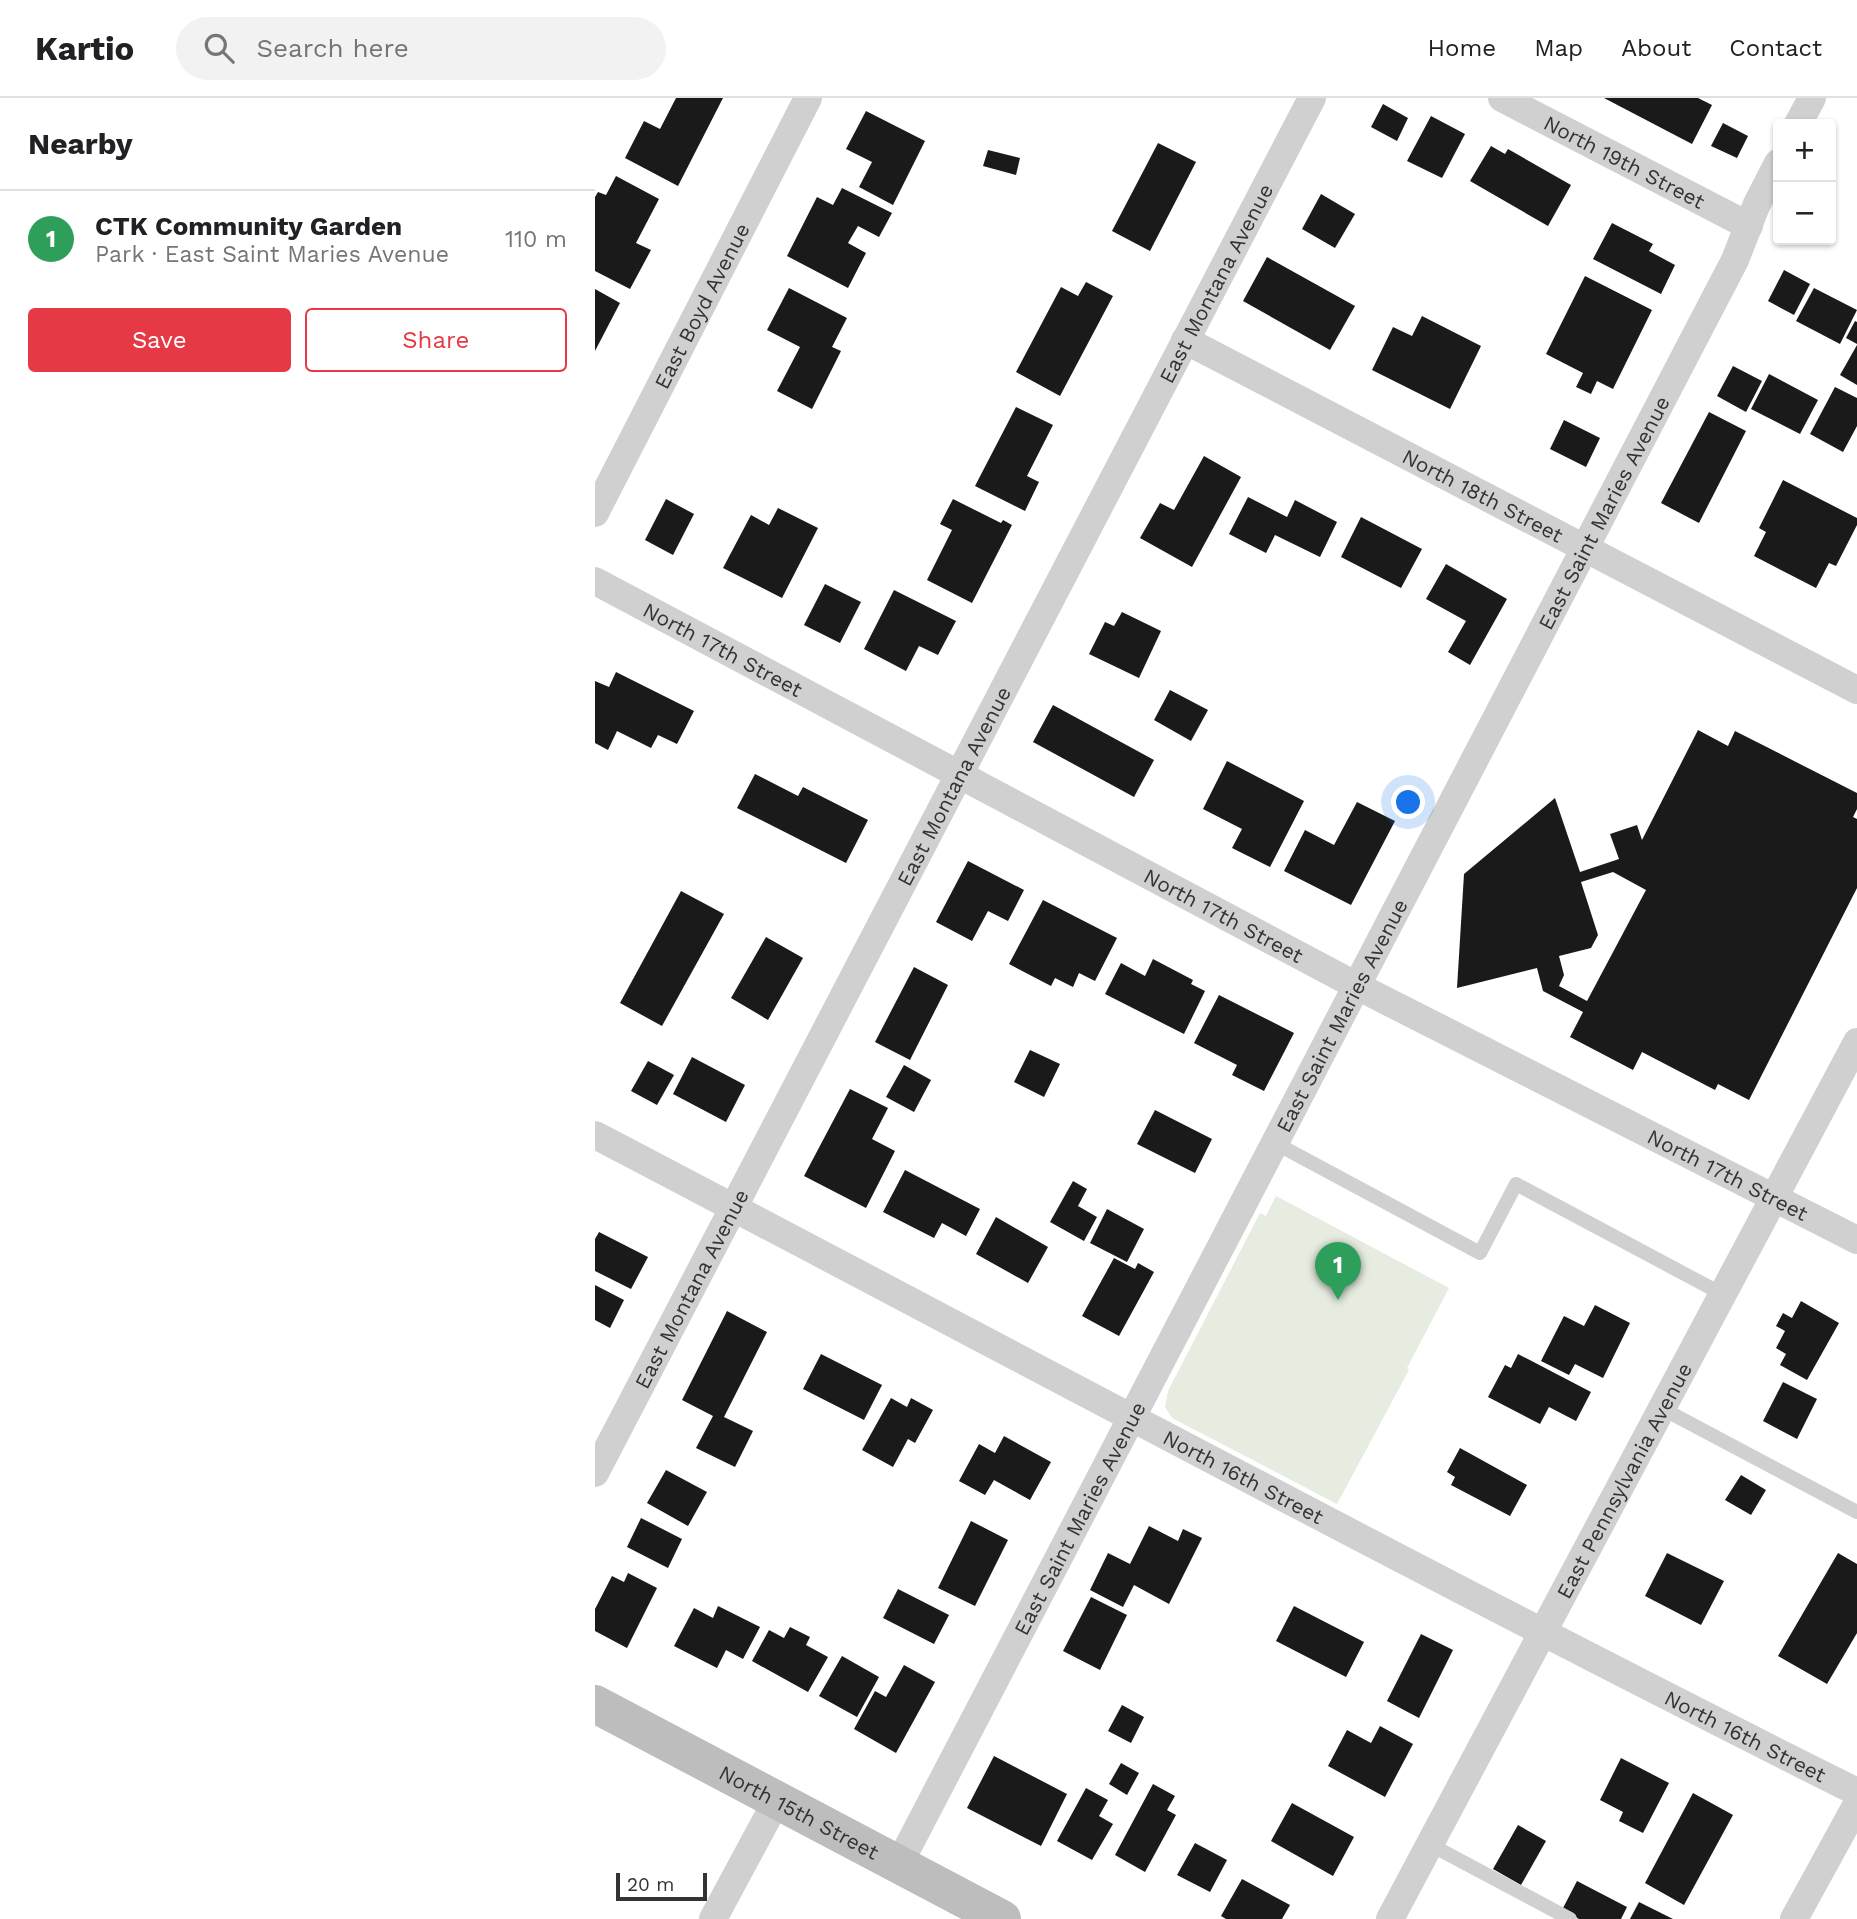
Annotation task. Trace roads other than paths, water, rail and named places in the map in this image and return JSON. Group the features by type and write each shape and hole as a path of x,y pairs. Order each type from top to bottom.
{"main road":[{"name":"North 15th Street","path":"595,1704 898,1864 958,1902 1002,1919"}],"street":[{"name":"East Boyd Avenue","path":"595,513 808,98"},
{"name":"East Montana Avenue","path":"595,1474 1312,98"},
{"name":"North 19th Street","path":"1502,98 1749,226"},
{"path":"1801,119 1812,98"},
{"name":"East Saint Maries Avenue","path":"898,1864 1735,260 1773,174"},
{"name":"North 18th Street","path":"1185,340 1857,690"},
{"name":"North 17th Street","path":"595,581 962,773 1357,986 1857,1240"},
{"name":"East Pennsylvania Avenue","path":"1390,1919 1857,1042"},
{"name":"North 16th Street","path":"595,1135 1133,1416 1543,1635 1857,1792"},
{"path":"713,1919 777,1800"},
{"path":"1794,1919 1857,1804"}],"lane":[{"path":"1275,1143 1480,1253 1516,1184 1724,1294"},
{"path":"1663,1409 1857,1512"},
{"path":"1431,1845 1570,1919"}],"place":[{"name":"CTK Community Garden","path":"1338,1300"}]}
